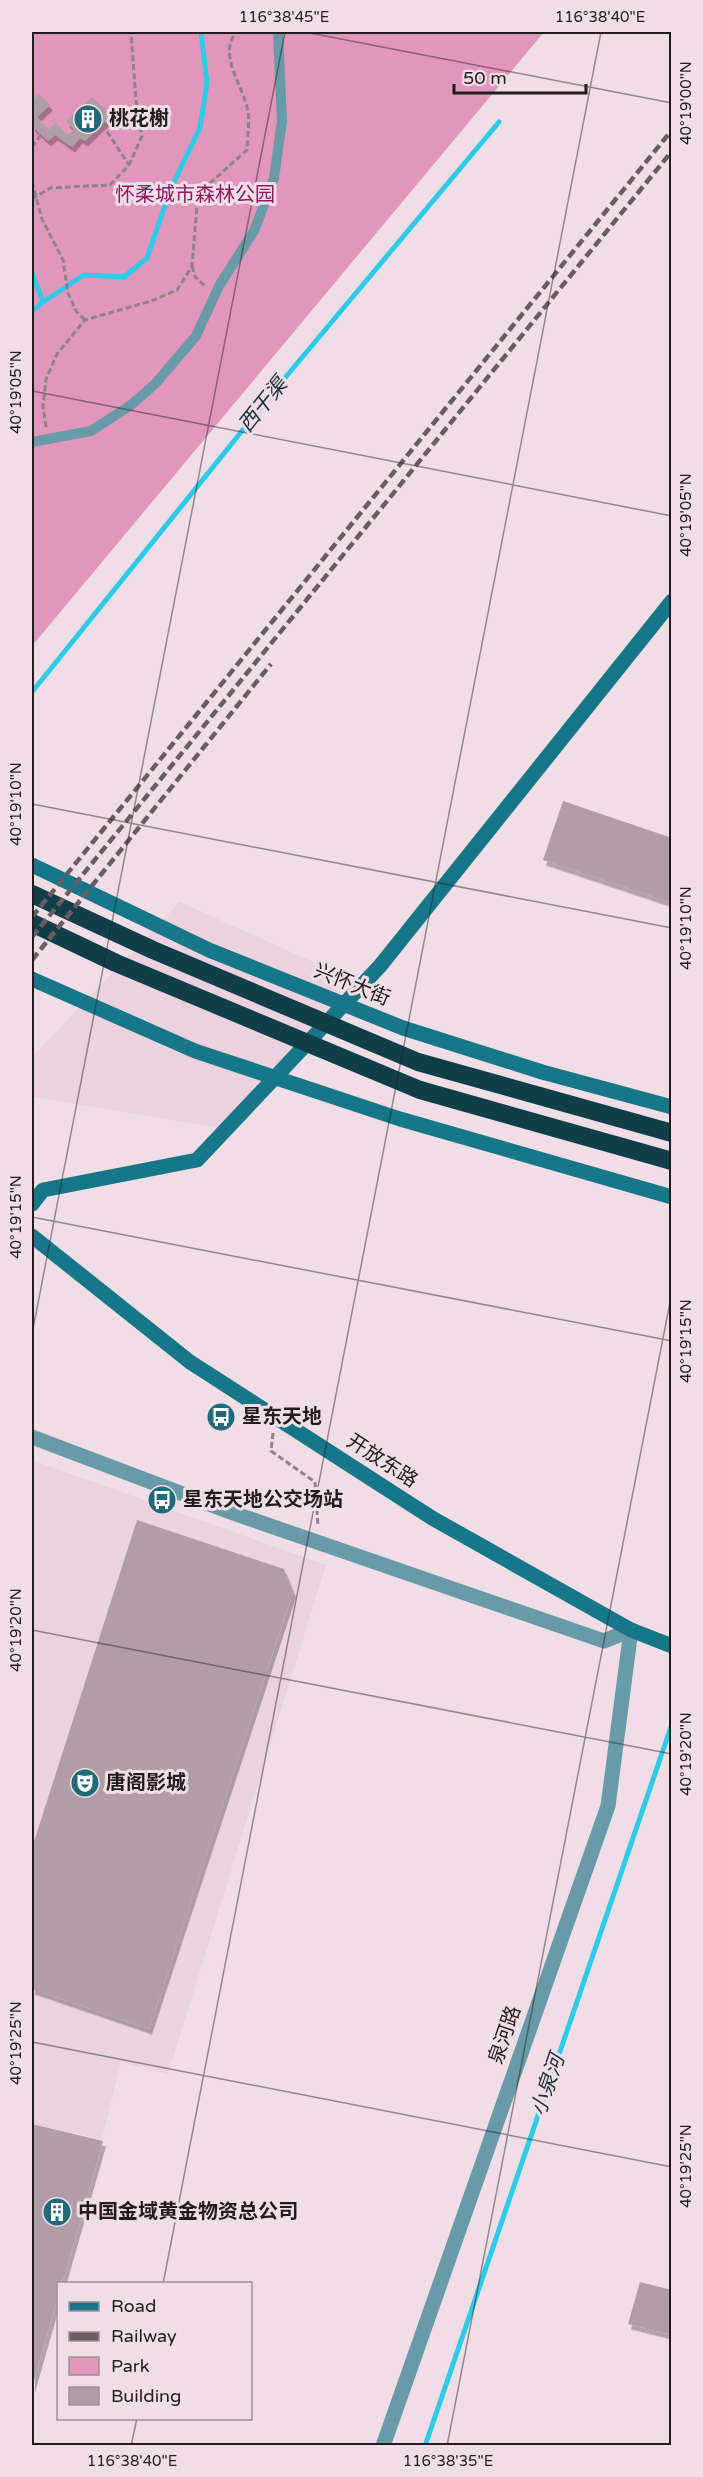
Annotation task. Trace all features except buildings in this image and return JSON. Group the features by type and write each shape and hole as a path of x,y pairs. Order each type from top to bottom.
{"highway":[{"path":"32,894 153,950 418,1062 672,1133"},
{"path":"32,923 116,963 420,1090 672,1161"}],"street":[{"path":"32,1204 43,1190 197,1160 380,966 672,601"},
{"name":"兴怀大街","path":"32,865 209,950 403,1028 542,1072 672,1107"},
{"path":"32,979 195,1051 400,1119 672,1197"},
{"name":"开放东路","path":"37,1240 190,1362 432,1518 632,1630 672,1646"},
{"path":"32,1437 319,1543 604,1641 632,1630"},
{"name":"泉河路","path":"383,2445 608,1806 632,1630"}],"lane":[{"path":"32,442 91,430 131,405 155,384 195,336 219,286 254,231 274,178 282,121 278,32"}],"path":[{"path":"32,199 50,188 110,185 129,165 142,136 136,100 131,32"},
{"path":"219,286 209,288 201,284 195,277 192,266 198,194 247,150 248,111 231,64 232,37 236,32"},
{"path":"102,124 129,165"},
{"path":"32,147 41,135"},
{"path":"32,182 42,219 63,260 68,293 76,311 86,320"},
{"path":"47,439 43,406 46,379 57,354 86,320 151,301 177,290 192,266"},
{"path":"275,1416 271,1451 315,1482 319,1543"}],"shaded area":[{"path":"180,902 351,979 225,1129 32,1097 32,1057"},
{"path":"32,1460 326,1565 168,2074 121,2062 102,2139 32,2124"}],"green space":[{"name":"怀柔城市森林公园","path":"32,32 544,32 32,646"}],"waterway":[{"path":"32,273 43,302 84,275 124,277 147,258 171,188 200,128 207,83 201,32"},
{"name":"西干渠","path":"32,692 279,385 499,122"},
{"path":"32,311 43,302"},
{"name":"小泉河","path":"425,2446 672,1724"}],"railway":[{"path":"32,917 672,130"},
{"path":"32,937 672,151"},
{"path":"32,960 271,664"}],"place":[{"name":"桃花榭","path":"88,119"},
{"name":"星东天地","path":"221,1417"},
{"name":"星东天地公交场站","path":"162,1500"},
{"name":"唐阁影城","path":"85,1783"},
{"name":"中国金域黄金物资总公司","path":"57,2212"}]}
